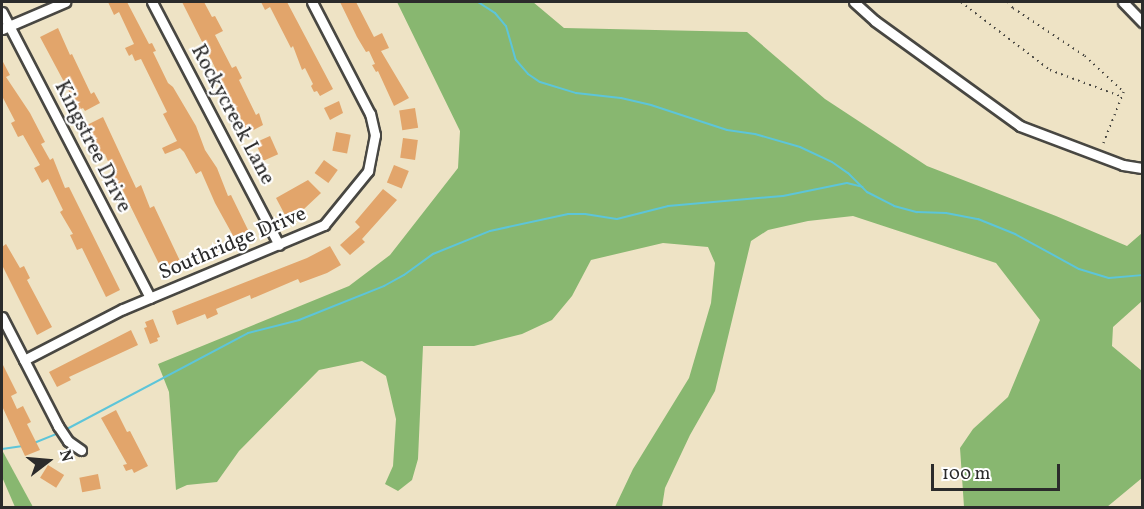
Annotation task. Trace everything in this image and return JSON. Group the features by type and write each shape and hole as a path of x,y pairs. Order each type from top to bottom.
{"street":[{"path":"6,29 65,2"},
{"name":"Rockycreek Lane","path":"152,2 279,245"},
{"name":"Southridge Drive","path":"24,360 150,298 324,225 368,171 375,135 370,114 312,2"},
{"path":"854,2 875,21 1020,126 1123,165 1143,168"},
{"path":"1123,2 1143,22"},
{"name":"Kingstree Drive","path":"2,12 6,29 150,298"},
{"path":"2,317 58,426 68,441 81,450"}],"path":[{"path":"961,2 1050,70 1120,97"},
{"path":"1008,2 1013,8 1085,56 1124,92 1120,97 1103,145"}],"green space":[{"path":"397,2 533,2 564,28 747,32 825,99 927,166 1127,246 1142,233 1142,301 1113,327 1112,346 1142,371 1142,478 1107,507 964,507 960,448 973,429 1008,397 1040,320 996,263 853,216 808,221 768,230 751,241 715,391 690,435 665,488 662,507 615,507 633,469 689,378 711,303 715,263 708,247 663,243 591,260 572,296 552,320 522,334 474,346 423,346 418,459 412,480 398,491 385,484 393,466 396,419 386,376 362,361 319,370 239,451 217,482 187,485 176,490 169,392 158,364 349,286 390,255 458,168 460,131"},
{"path":"2,450 33,507 15,507 2,477"}],"building":[{"path":"108,2 127,2 149,44 152,43 156,51 153,52 168,83 173,87 196,126 228,196 231,195 250,234 236,241 201,171 196,174 180,148 165,154 162,148 177,141 163,114 167,112 141,59 135,61 132,54 129,56 125,48 134,44 119,12 114,15"},
{"path":"182,2 204,2 212,17 215,16 223,31 215,35 232,68 236,66 242,78 239,80 256,115 259,113 263,125 248,133"},
{"path":"261,2 287,2 333,89 320,96 317,91 314,92 311,86 313,84 305,68 302,70 293,46 291,48 270,7 265,10"},
{"path":"340,2 356,2 374,37 382,33 389,48 381,51 409,98 394,106 378,71 376,72 372,65 375,64 369,51 366,52 357,37"},
{"path":"58,28 91,94 94,92 100,103 85,111 83,108 79,110 40,37"},
{"path":"2,60 10,75 6,77 30,113 45,142 41,144 50,160 53,158 65,188 69,187 120,290 106,297 82,248 77,250 70,235 73,234 60,212 63,210 48,179 42,183 34,168 40,165 23,135 18,137 11,123 15,121 2,96"},
{"path":"339,101 343,113 330,120 324,108"},
{"path":"415,108 418,128 402,130 399,111"},
{"path":"103,117 136,188 141,185 150,208 154,206 181,263 163,272 119,183 117,184 105,154 101,155 87,125"},
{"path":"336,132 351,135 347,154 332,151"},
{"path":"270,136 278,154 264,161 255,143"},
{"path":"403,138 418,140 415,160 400,158"},
{"path":"324,160 338,170 328,183 315,173"},
{"path":"394,165 409,171 402,189 387,183"},
{"path":"308,180 321,193 304,209 293,215 291,212 285,215 276,198"},
{"path":"383,189 397,200 362,239 365,242 350,255 340,245 360,227 355,222"},
{"path":"6,244 20,268 24,266 30,278 27,280 52,327 37,335 2,265 2,247"},
{"path":"330,246 341,265 327,273 300,283 298,279 251,299 250,295 216,309 218,314 207,319 205,314 177,325 172,311 307,258"},
{"path":"153,319 160,337 157,338 158,341 150,344 144,328 147,327 145,322"},
{"path":"131,330 138,345 69,377 71,380 57,387 49,372"},
{"path":"2,363 17,393 11,396 17,409 23,406 31,422 27,424 40,450 25,456 2,406"},
{"path":"116,410 148,466 134,473 132,469 126,471 123,465 127,464 101,418"},
{"path":"48,465 64,475 56,488 40,478"},
{"path":"98,474 101,489 82,492 79,478"}],"waterway":[{"path":"478,2 495,13 506,26 516,60 528,74 540,82 576,93 621,98 651,105 727,130 755,134 800,147 832,162 848,173 867,192 894,206 917,212 946,213 978,219 1015,234 1079,269 1109,278 1142,275"},
{"path":"65,430 248,333 299,320 384,286 433,254 490,231 568,214 617,219 668,206 783,196 847,183 863,187"},
{"path":"34,443 59,433"},
{"path":"2,449 23,446"}]}
